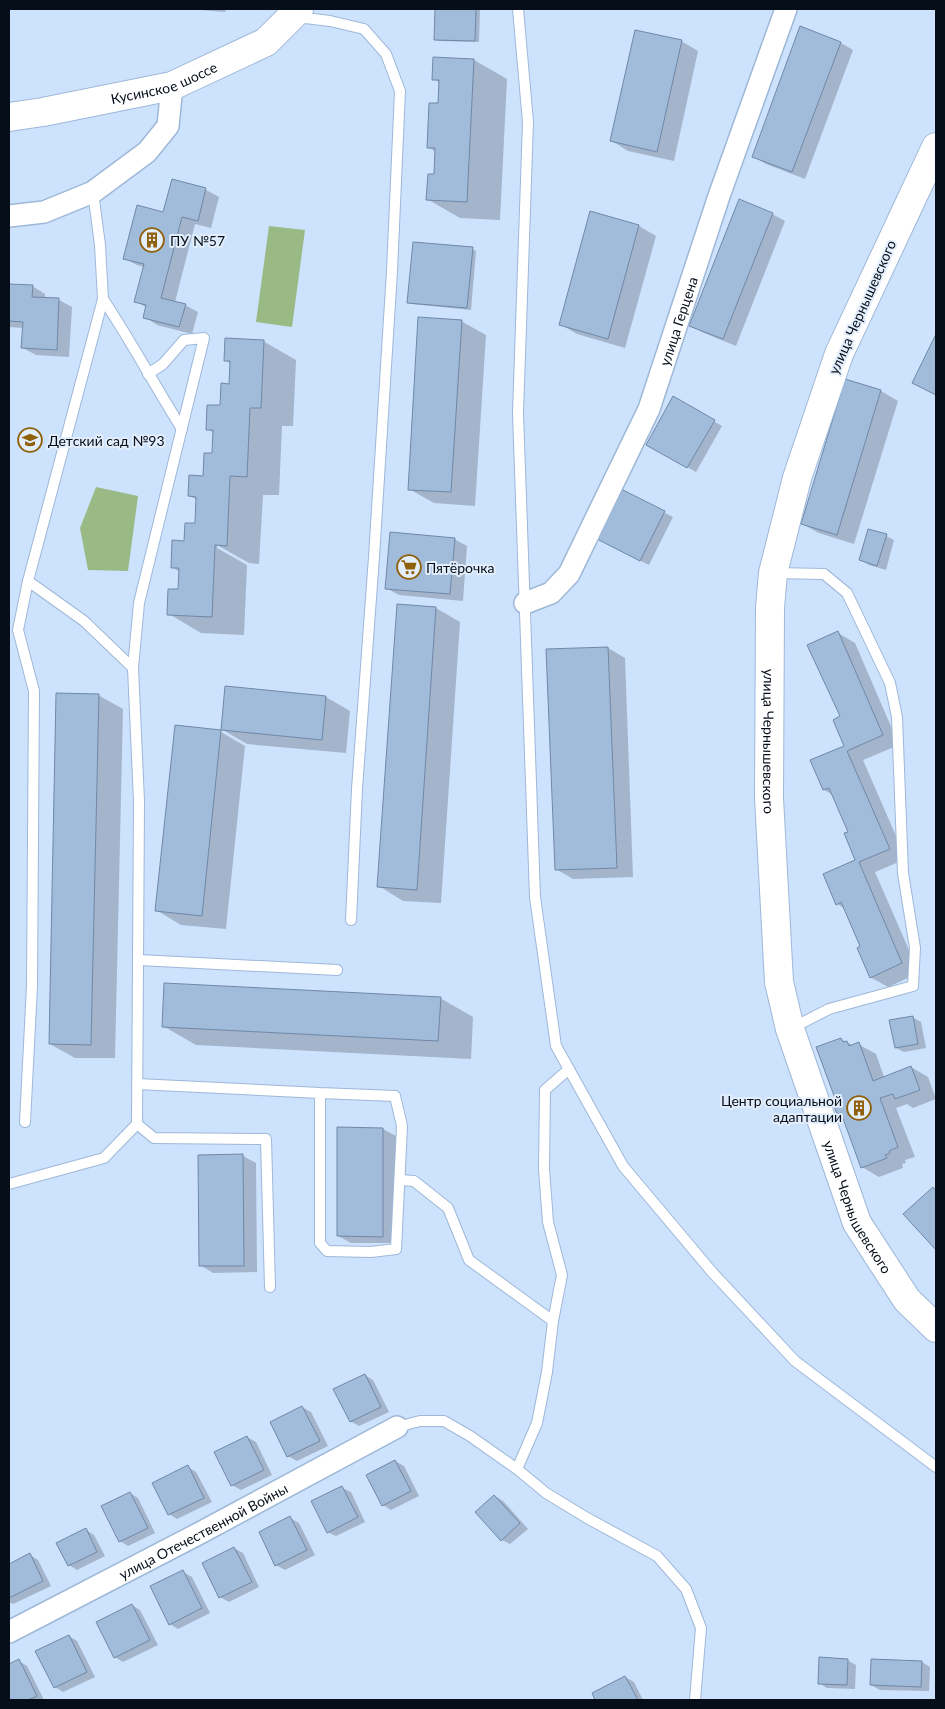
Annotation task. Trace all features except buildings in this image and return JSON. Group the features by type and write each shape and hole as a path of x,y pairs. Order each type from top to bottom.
{"main road":[{"name":"Кусинское шоссе","path":"9,117 172,86 266,42 295,12"},
{"name":"улица Чернышевского","path":"936,147 839,354 797,478 773,573 770,608 770,798 780,982 790,1029 857,1223 907,1300 936,1328"}],"street":[{"name":"улица Герцена","path":"525,603 551,593 569,574 649,409 719,196 786,9"},
{"path":"9,216 44,212 93,192 147,152 168,126 172,86"},
{"name":"улица Отечественной Войны","path":"9,1632 200,1533 397,1427"}],"lane":[{"path":"518,9 528,122 518,413 535,897 556,1046 623,1166 725,1286 795,1361 936,1467"},
{"path":"295,12 364,29 386,54 400,91 392,271 374,567 357,789 351,920"},
{"path":"25,1122 32,986 34,691 18,630 28,581 103,298 100,244 93,192"},
{"path":"103,298 182,429"},
{"path":"9,1184 104,1158 137,1124 140,801 133,668 139,603 204,338 184,340 163,364 148,374"},
{"path":"773,573 824,574 848,593 890,683 897,717 903,873 915,948 913,986 830,1009 790,1029"},
{"path":"28,581 84,621 133,668"},
{"path":"139,960 337,970"},
{"path":"516,1469 538,1423 553,1321 562,1275 548,1222 544,1169 545,1090 569,1068"},
{"path":"137,1084 394,1096 402,1126 396,1249 371,1252 327,1251 320,1244 320,1093"},
{"path":"137,1124 154,1138 266,1139 270,1287"},
{"path":"400,1180 414,1181 448,1208 469,1260 553,1321"},
{"path":"397,1427 420,1420 444,1421 470,1436 516,1469 546,1494 656,1556 686,1589 701,1628 696,1700"}],"green space":[{"path":"269,226 305,230 292,327 256,322"},
{"path":"96,487 138,496 128,571 88,570 80,528"}],"place":[{"name":"ПУ №57","path":"152,240"},
{"name":"Детский сад №93","path":"30,440"},
{"name":"Пятёрочка","path":"409,567"},
{"name":"Центр социальной адаптации","path":"859,1108"}]}
